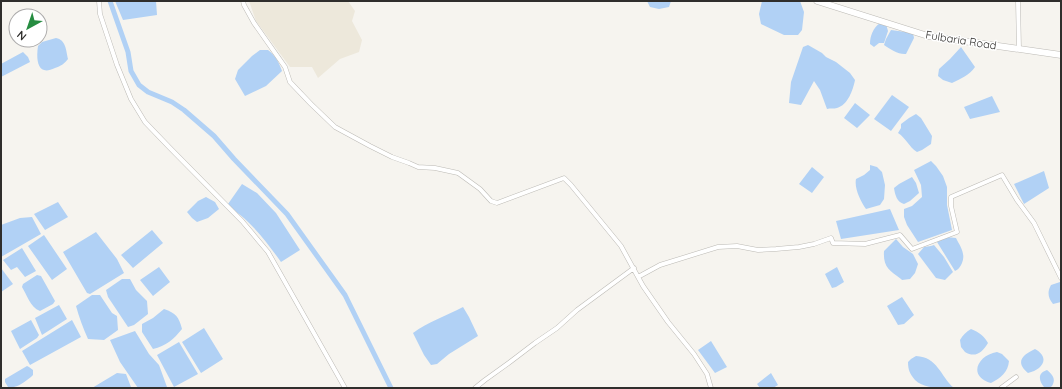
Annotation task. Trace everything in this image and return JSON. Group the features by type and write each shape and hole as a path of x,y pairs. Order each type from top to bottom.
{"main road":[{"name":"Fulbaria Road","path":"817,1 928,36 1061,54"}],"street":[{"path":"99,1 100,14 131,100 145,122 242,221 268,252 345,388"},
{"path":"243,1 254,23 285,67 290,82 335,127 392,157 418,167 435,168 458,173 480,189 491,201 497,203 564,178 621,246 643,286 694,354 707,374 711,388"},
{"path":"1018,1 1019,49"},
{"path":"638,277 660,265 718,247 737,246 758,250 776,249 814,244 830,238 833,243 865,244 900,235 912,249 957,232 951,206 951,197 1002,175 1017,200 1034,223 1061,278"},
{"path":"475,388 557,328 577,310 634,268"},
{"path":"1001,388 1016,377"}],"shaded area":[{"path":"249,1 348,1 355,11 352,21 362,40 359,52 340,59 318,78 312,67 290,67 256,21"}],"water":[{"path":"115,1 156,1 157,15 123,20"},
{"path":"647,1 671,1 669,7 659,9 650,7"},
{"path":"762,1 800,1 804,12 802,30 798,35 784,35 761,24 759,14"},
{"path":"880,23 886,24 888,31 884,43 879,43 874,47 870,44 872,32"},
{"path":"891,30 913,33 914,38 906,54 898,53 884,45"},
{"path":"56,38 62,41 66,49 68,59 64,64 49,70 44,70 39,65 37,56 38,48 48,48 48,40"},
{"path":"808,45 836,62 850,73 855,80 849,97 841,106 827,109 820,90 814,81 801,105 789,103 791,82 803,47"},
{"path":"961,47 975,67 968,75 952,83 943,80 938,76 939,69"},
{"path":"260,50 268,50 280,65 282,71 266,86 245,96 235,79 238,70"},
{"path":"23,52 28,57 30,62 1,77 1,64"},
{"path":"892,95 909,107 891,131 874,119"},
{"path":"992,96 1000,112 970,119 964,107"},
{"path":"855,103 870,115 857,128 844,118"},
{"path":"916,114 921,118 932,136 931,144 917,152 898,133 901,128 901,124"},
{"path":"931,161 943,176 947,187 947,205 952,230 918,242 907,225 904,217 904,209 912,206 922,197 921,185 914,170"},
{"path":"870,165 877,167 882,172 885,185 884,199 880,205 866,209 858,195 856,179 870,170"},
{"path":"812,167 824,177 812,193 799,184"},
{"path":"1044,171 1049,188 1024,204 1014,184"},
{"path":"912,177 916,183 919,193 904,204 897,198 894,188"},
{"path":"242,184 257,193 276,213 300,250 281,262 256,230 228,204"},
{"path":"206,197 215,202 219,209 208,218 197,222 187,212 198,201"},
{"path":"58,202 68,217 45,230 34,214"},
{"path":"890,209 899,230 841,239 836,221"},
{"path":"32,217 41,234 1,257 1,225 20,218"},
{"path":"152,230 163,243 133,268 121,255"},
{"path":"96,232 117,259 124,273 90,294 87,293 63,252"},
{"path":"44,235 67,269 52,280 28,246"},
{"path":"947,237 956,238 963,253 962,263 955,271 937,242"},
{"path":"896,239 903,247 913,254 918,264 915,273 910,279 902,280 886,265 884,251"},
{"path":"934,245 944,257 953,272 945,280 936,278 918,254 924,247"},
{"path":"22,248 36,271 25,277 17,267 11,270 3,260"},
{"path":"159,267 170,282 153,296 140,280"},
{"path":"837,267 844,282 832,288 825,274"},
{"path":"1,268 13,284 1,292"},
{"path":"37,275 41,276 55,301 53,304 40,311 31,304 22,287 23,284"},
{"path":"122,279 130,279 136,290 147,301 148,314 134,325 128,327 108,297 106,290"},
{"path":"1060,282 1061,302 1053,304 1049,297 1049,290 1051,285"},
{"path":"92,295 100,295 112,313 117,316 118,330 104,340 88,339 76,306"},
{"path":"902,297 914,315 904,324 898,325 887,306"},
{"path":"59,305 67,319 42,335 35,318"},
{"path":"463,307 478,336 449,354 437,364 431,365 413,333 431,322"},
{"path":"164,309 176,316 180,321 182,329 169,342 153,349 142,332 142,324 153,318"},
{"path":"31,320 39,335 37,338 20,349 11,331"},
{"path":"72,320 81,337 30,365 22,351"},
{"path":"204,328 223,359 201,373 182,342"},
{"path":"971,329 981,334 988,343 981,352 972,355 965,352 961,347 960,340"},
{"path":"135,331 149,354 159,365 167,388 138,388 120,362 110,340"},
{"path":"711,341 727,367 715,373 698,350"},
{"path":"179,342 198,374 174,387 157,355"},
{"path":"1035,349 1040,352 1044,360 1041,366 1028,373 1024,369 1021,362 1024,356"},
{"path":"997,352 1002,354 1009,361 1003,374 991,383 979,376 977,371 980,361 990,354"},
{"path":"916,356 923,357 934,363 954,388 938,388 923,385 915,380 908,367 908,362"},
{"path":"27,366 33,370 33,375 17,386 8,387 5,379"},
{"path":"1047,370 1054,379 1052,386 1049,388 1044,387 1040,380 1040,375"},
{"path":"117,373 126,374 131,387 130,388 92,388"},
{"path":"771,373 778,385 773,388 760,388 757,384"}],"waterway":[{"path":"110,1 128,52 131,71 139,85 148,92 172,102 184,110 214,136 287,214 345,295 391,388"}]}
